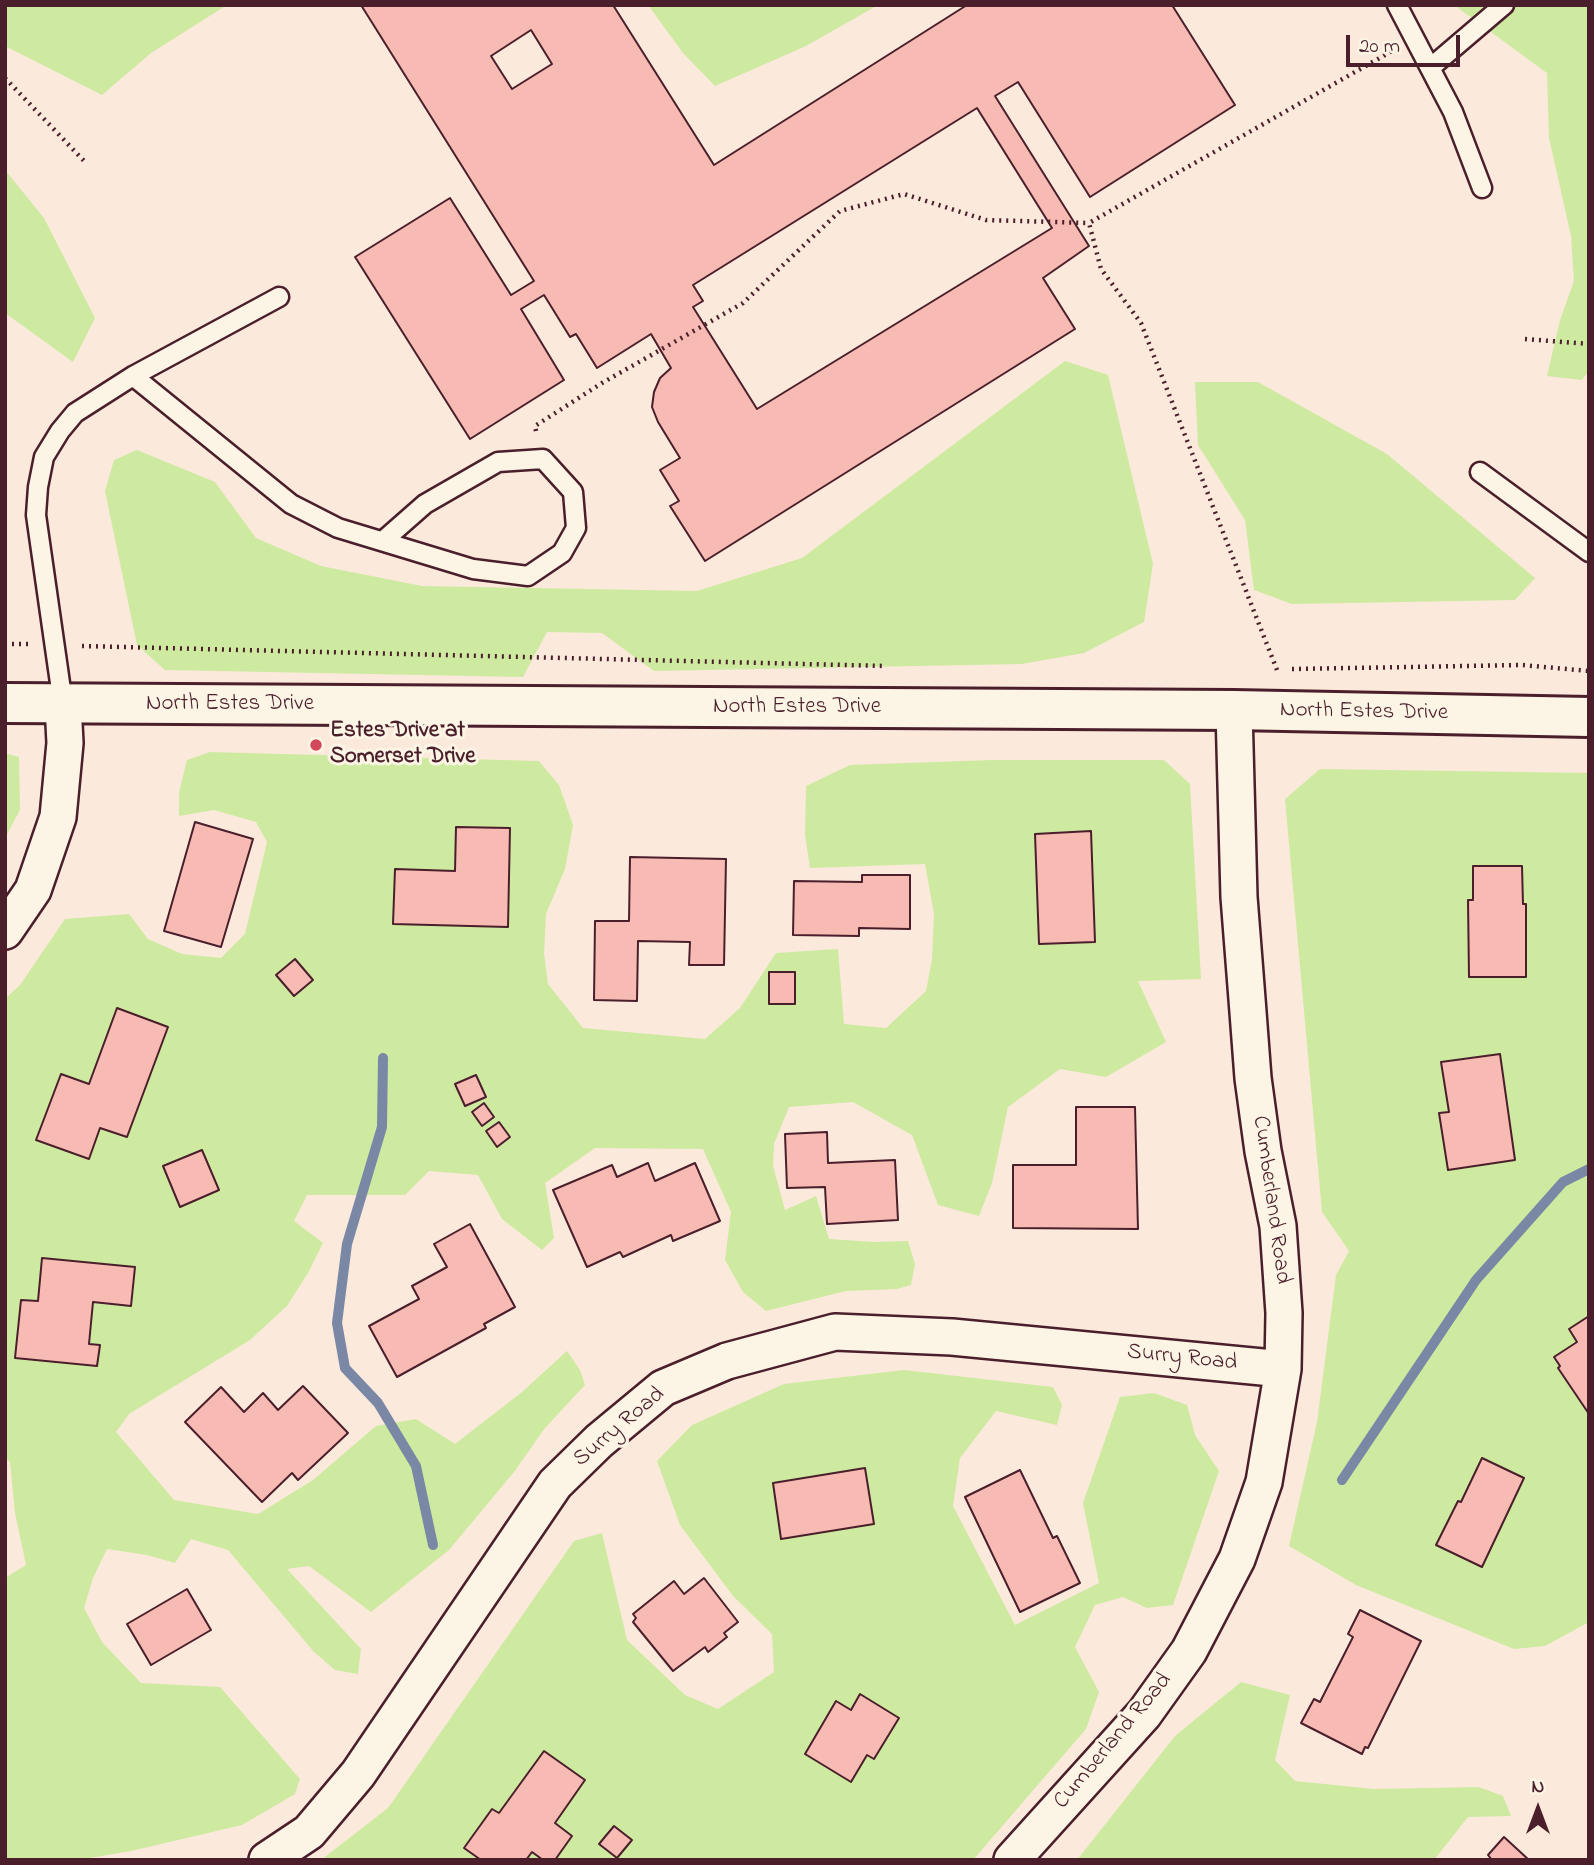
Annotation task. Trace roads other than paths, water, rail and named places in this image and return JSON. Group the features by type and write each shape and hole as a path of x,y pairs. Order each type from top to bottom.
{"main road":[{"name":"North Estes Drive","path":"5,703 1234,710 1589,717"}],"street":[{"path":"5,931 33,890 58,817 65,743 63,704"},
{"name":"Cumberland Road","path":"1012,1860 1144,1714 1189,1651 1237,1559 1264,1482 1283,1369 1284,1313 1278,1226 1253,1078 1239,897 1234,710"},
{"name":"Surry Road","path":"267,1860 309,1832 358,1774 555,1484 599,1441 663,1388 727,1361 835,1332 952,1337 1283,1369"}],"lane":[{"path":"1397,5 1453,112 1482,188"},
{"path":"1430,68 1504,5"},
{"path":"63,704 36,515 37,487 44,457 75,413 133,376 279,297"},
{"path":"133,376 291,504 338,528 473,569 528,576 562,553 576,528 573,492 542,459 498,461 425,504 384,540"},
{"path":"1480,472 1589,552"}],"waterway":[{"path":"383,1058 382,1127 347,1244 337,1323 345,1368 378,1403 416,1466 433,1545"},
{"path":"1342,1480 1476,1280 1563,1182 1589,1169"}],"place":[{"name":"Estes Drive at Somerset Drive","path":"316,745"}]}
